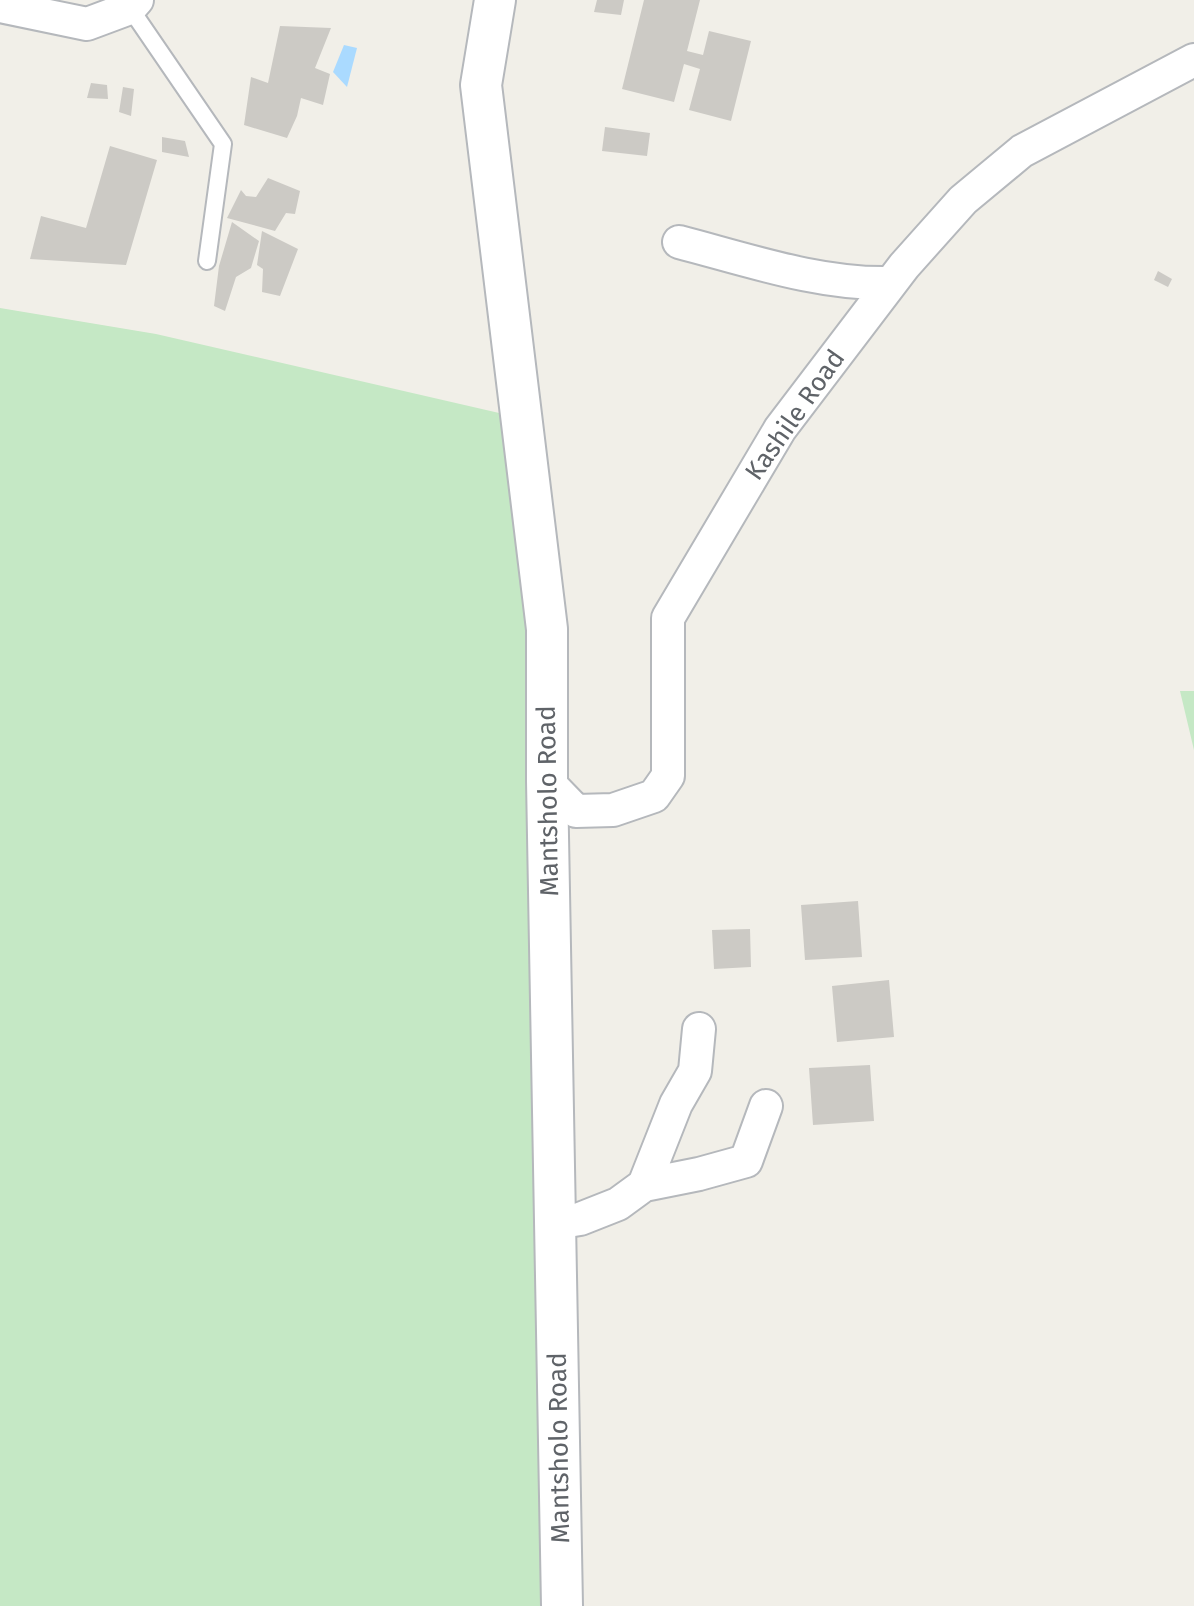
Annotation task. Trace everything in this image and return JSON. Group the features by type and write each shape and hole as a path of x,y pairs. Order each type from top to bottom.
{"street":[{"name":"Mantsholo Road","path":"495,0 481,85 547,629 562,1606"},
{"path":"0,6 87,24 134,4"},
{"name":"Kashile Road","path":"547,781 576,811 613,810 654,796 668,776 668,618 780,429 891,283 963,200 1022,151 1194,60"},
{"path":"679,242 770,266 865,284 891,283"},
{"path":"644,1185 676,1104 695,1071 699,1029"},
{"path":"555,1223 580,1219 618,1204 644,1185 746,1161 766,1106"}],"lane":[{"path":"134,4 223,144 207,261"}],"green space":[{"path":"0,308 156,334 521,418 562,1606 0,1606"},
{"path":"1180,691 1194,691 1194,750"}],"water":[{"path":"344,45 357,48 347,87 333,72"}],"building":[{"path":"597,0 624,0 621,15 594,12"},
{"path":"644,0 700,0 687,51 703,55 709,31 751,41 731,121 689,110 700,69 684,64 674,102 622,89"},
{"path":"280,26 331,28 315,68 330,74 323,105 301,98 287,138 244,125 251,77 268,83"},
{"path":"91,83 107,85 108,99 87,98"},
{"path":"123,87 134,89 131,116 119,112"},
{"path":"605,127 650,133 647,156 602,151"},
{"path":"162,137 185,141 189,157 162,152"},
{"path":"110,146 157,160 126,265 30,259 41,216 86,228"},
{"path":"268,178 300,191 295,214 286,213 275,231 227,218 241,190 246,196 256,197"},
{"path":"232,222 259,241 251,268 236,277 225,311 214,306 219,266"},
{"path":"262,231 298,249 280,296 262,292 263,269 257,265"},
{"path":"1158,271 1172,279 1168,287 1154,280"},
{"path":"858,901 862,957 805,960 801,905"},
{"path":"750,929 751,967 714,969 712,930"},
{"path":"889,980 894,1037 837,1042 832,986"},
{"path":"870,1065 874,1121 813,1125 809,1068"}]}
